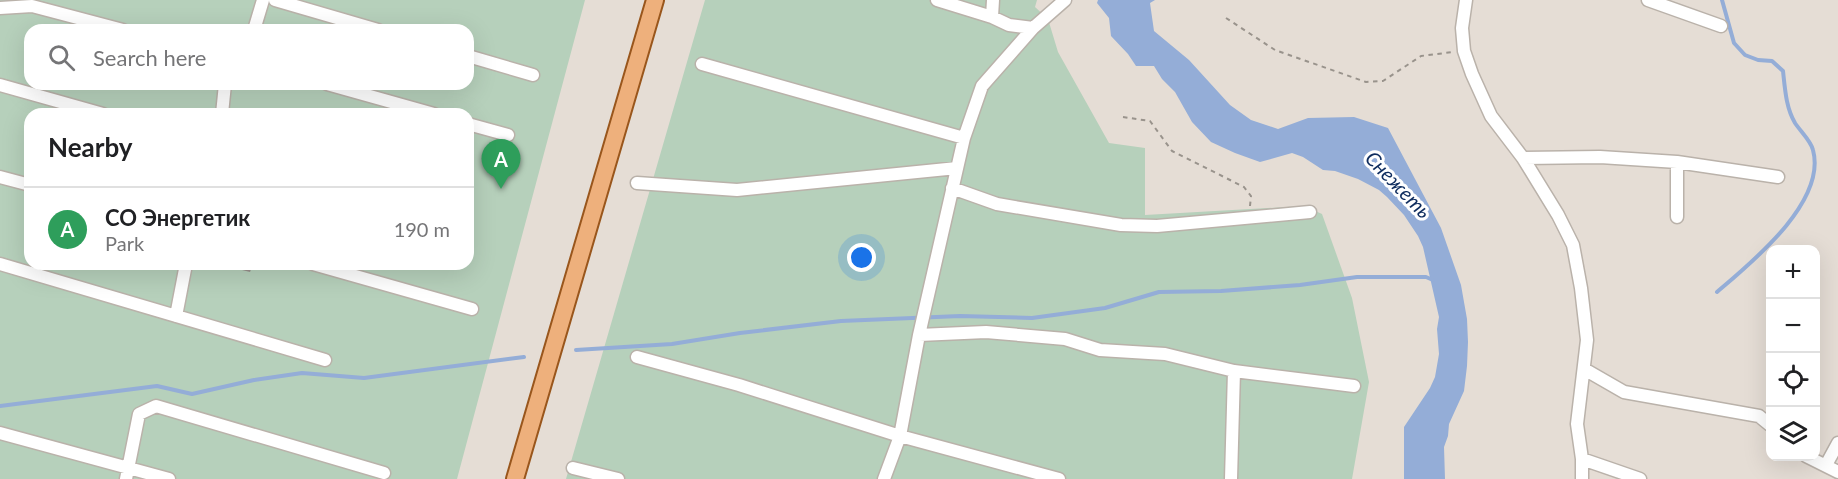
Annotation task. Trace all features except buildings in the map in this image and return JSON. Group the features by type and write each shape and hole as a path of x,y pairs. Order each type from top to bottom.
{"main road":[{"path":"515,479 655,0"}],"street":[{"path":"256,24 262,0"},
{"path":"275,0 357,24"},
{"path":"937,0 992,17 1009,25 1033,28"},
{"path":"992,17 993,0"},
{"path":"884,479 900,436 919,334 952,188 964,138 982,86 1033,28 1065,0"},
{"path":"1466,0 1462,28 1464,51 1472,74 1491,116 1523,158 1558,215 1573,245 1587,340 1577,424 1582,459 1582,479"},
{"path":"1648,0 1721,26"},
{"path":"0,8 32,6 100,24"},
{"path":"474,58 533,75"},
{"path":"702,64 964,138"},
{"path":"0,85 82,108"},
{"path":"223,108 224,90"},
{"path":"348,90 413,108"},
{"path":"474,126 508,135"},
{"path":"1523,158 1600,157 1677,162 1778,177"},
{"path":"1677,162 1677,217"},
{"path":"637,183 737,190 957,168"},
{"path":"0,177 24,183"},
{"path":"952,188 997,204 1121,225 1157,226 1310,212"},
{"path":"0,264 325,360"},
{"path":"176,316 185,270"},
{"path":"334,270 472,309"},
{"path":"919,334 986,332 1065,339 1101,350 1165,354 1234,371 1354,386"},
{"path":"638,357 739,385 900,436 1059,479"},
{"path":"1584,369 1624,392 1759,416 1766,422"},
{"path":"1231,479 1234,371"},
{"path":"127,473 139,414 156,406 384,473"},
{"path":"0,433 127,473 169,479"},
{"path":"1826,465 1838,443"},
{"path":"1582,459 1640,479"},
{"path":"1817,461 1838,472"},
{"path":"573,468 618,479"}],"path":[{"path":"1226,18 1275,50 1366,82 1383,81 1421,56 1464,51"},
{"path":"1123,117 1150,121 1172,151 1244,187 1251,196 1249,218"}],"green space":[{"path":"0,0 585,0 457,479 0,479"},
{"path":"705,0 1037,0 1035,7 1048,19 1058,52 1109,143 1145,148 1145,215 1304,206 1322,214 1352,298 1369,382 1352,479 566,479"}],"water":[{"name":"Снежеть","path":"1098,0 1155,0 1150,3 1154,31 1189,60 1230,105 1251,120 1278,129 1308,118 1354,117 1388,128 1441,228 1461,285 1467,319 1467,366 1464,391 1449,424 1444,447 1445,479 1404,479 1404,427 1435,377 1439,354 1437,329 1439,317 1423,247 1404,215 1379,190 1358,179 1335,171 1323,170 1303,157 1292,153 1260,162 1211,142 1192,122 1175,92 1162,79 1154,66 1136,66 1111,36 1109,18 1097,3"}],"waterway":[{"path":"1717,292 1783,230 1809,190 1814,170 1812,147 1795,123 1790,111 1783,71 1772,61 1758,60 1745,55 1734,43 1722,0"},
{"path":"576,350 672,344 841,321 960,316 1032,318 1105,308 1159,292 1221,291 1300,285 1357,277 1426,277 1433,280"},
{"path":"0,406 157,386 192,394 254,380 302,373 364,378 524,357"}],"place":[{"name":"СО Энергетик","path":"501,189"}]}
